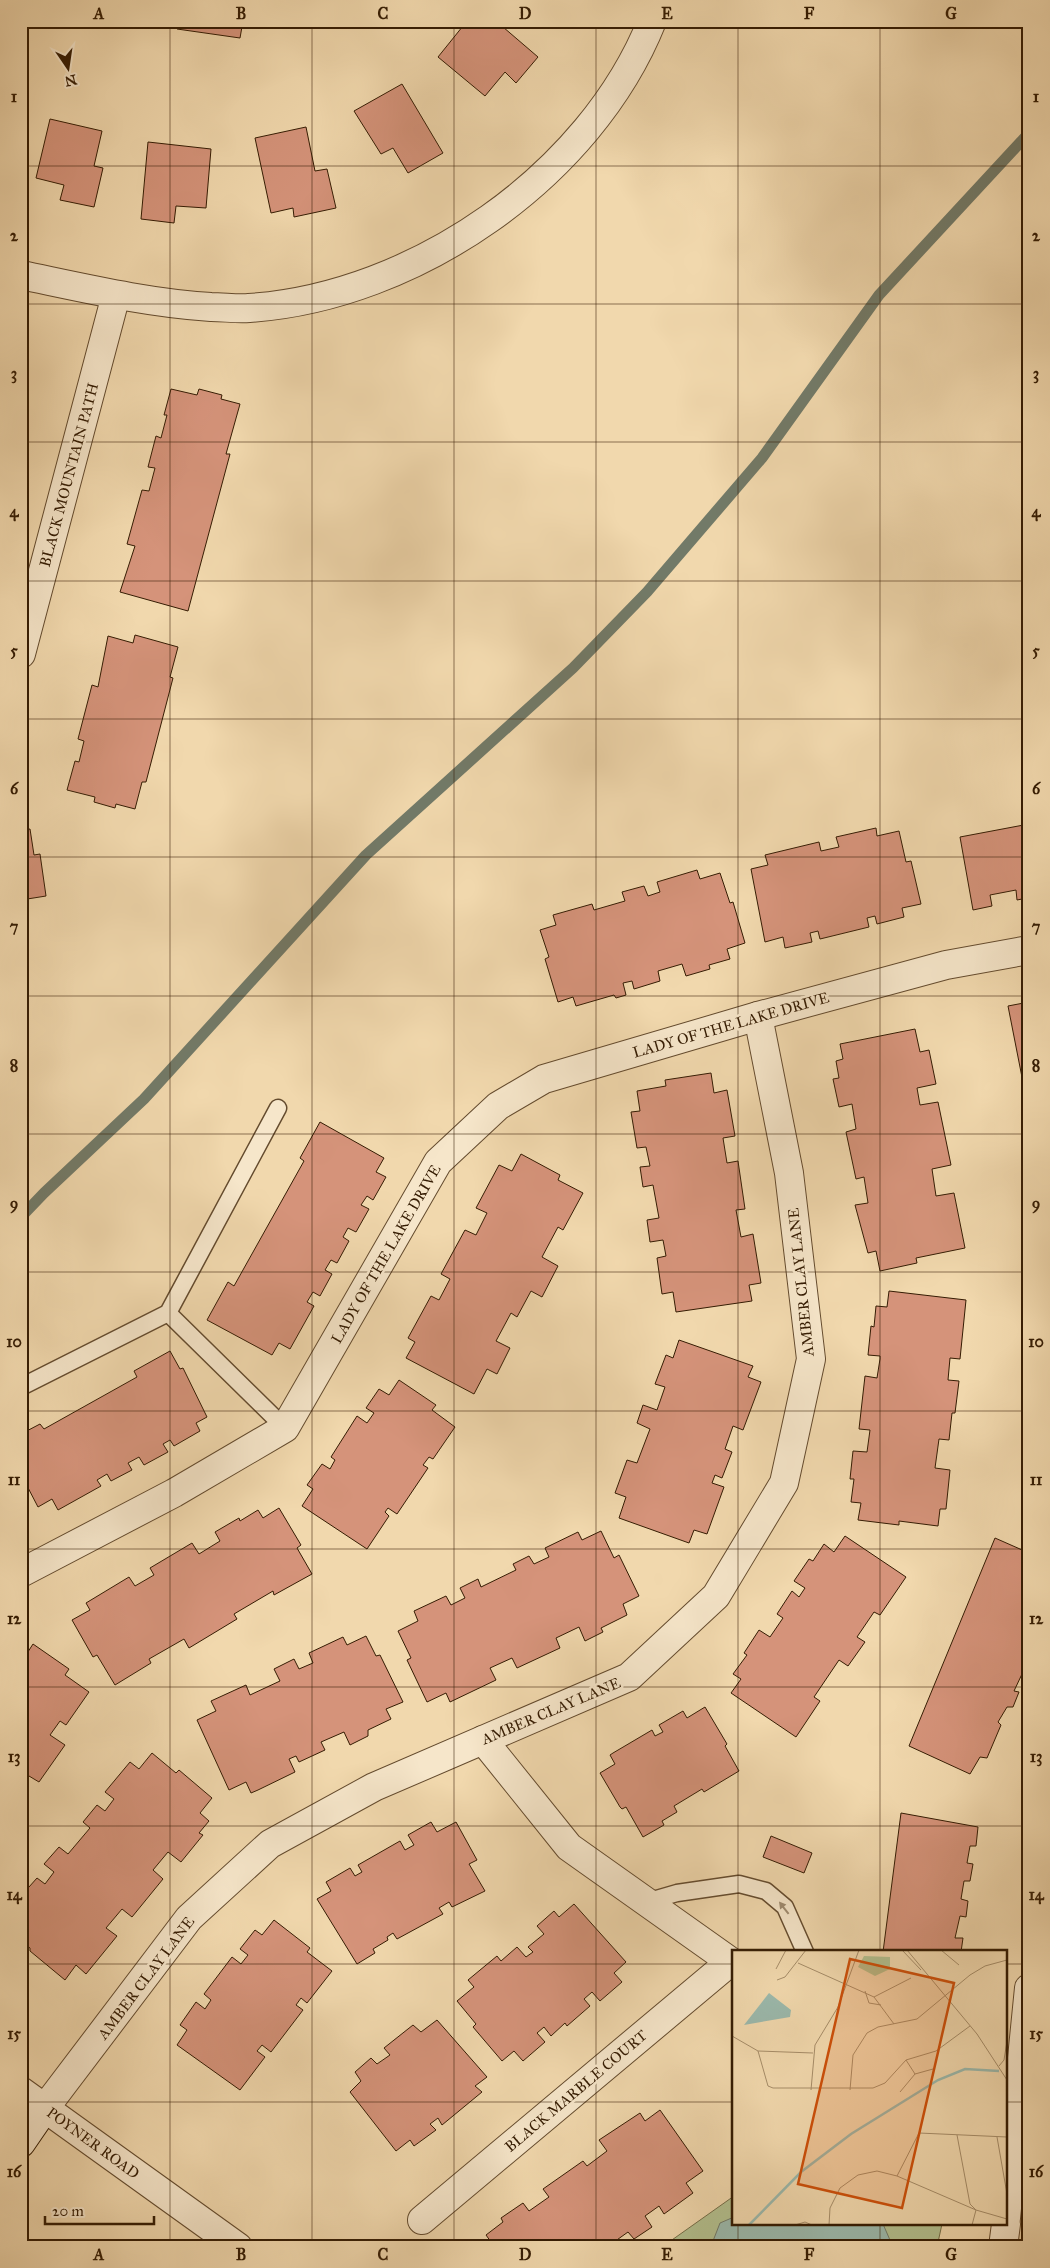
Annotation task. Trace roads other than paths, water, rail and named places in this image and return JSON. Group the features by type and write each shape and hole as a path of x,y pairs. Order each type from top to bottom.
{"street":[{"path":"21,275 116,295 182,305 248,308 316,298 386,275 441,249 491,218 555,165 600,112 640,50 652,21"},
{"name":"BLACK MOUNTAIN PATH","path":"21,654 116,295"},
{"name":"LADY OF THE LAKE DRIVE","path":"21,1572 174,1493 285,1428 438,1162 498,1106 544,1079 758,1016 946,966 1029,950"},
{"name":"AMBER CLAY LANE","path":"21,2143 45,2108 189,1918 270,1844 374,1787 629,1678 716,1596 784,1483 811,1359 788,1173 758,1016"},
{"path":"483,1740 569,1847 732,1963"},
{"name":"BLACK MARBLE COURT","path":"422,2220 732,1963"},
{"path":"1008,2191 1020,2032 1029,1988"},
{"name":"POYNER ROAD","path":"21,2091 238,2247"},
{"path":"1003,2247 1006,2226"}],"lane":[{"path":"21,1387 168,1313 278,1108"},
{"path":"168,1313 285,1428"},
{"path":"646,1902 677,1893 739,1884 766,1890 785,1907 804,1950"}],"waterway":[{"path":"21,1217 144,1099 366,855 573,668 647,592 762,458 879,295 1029,133"}]}
